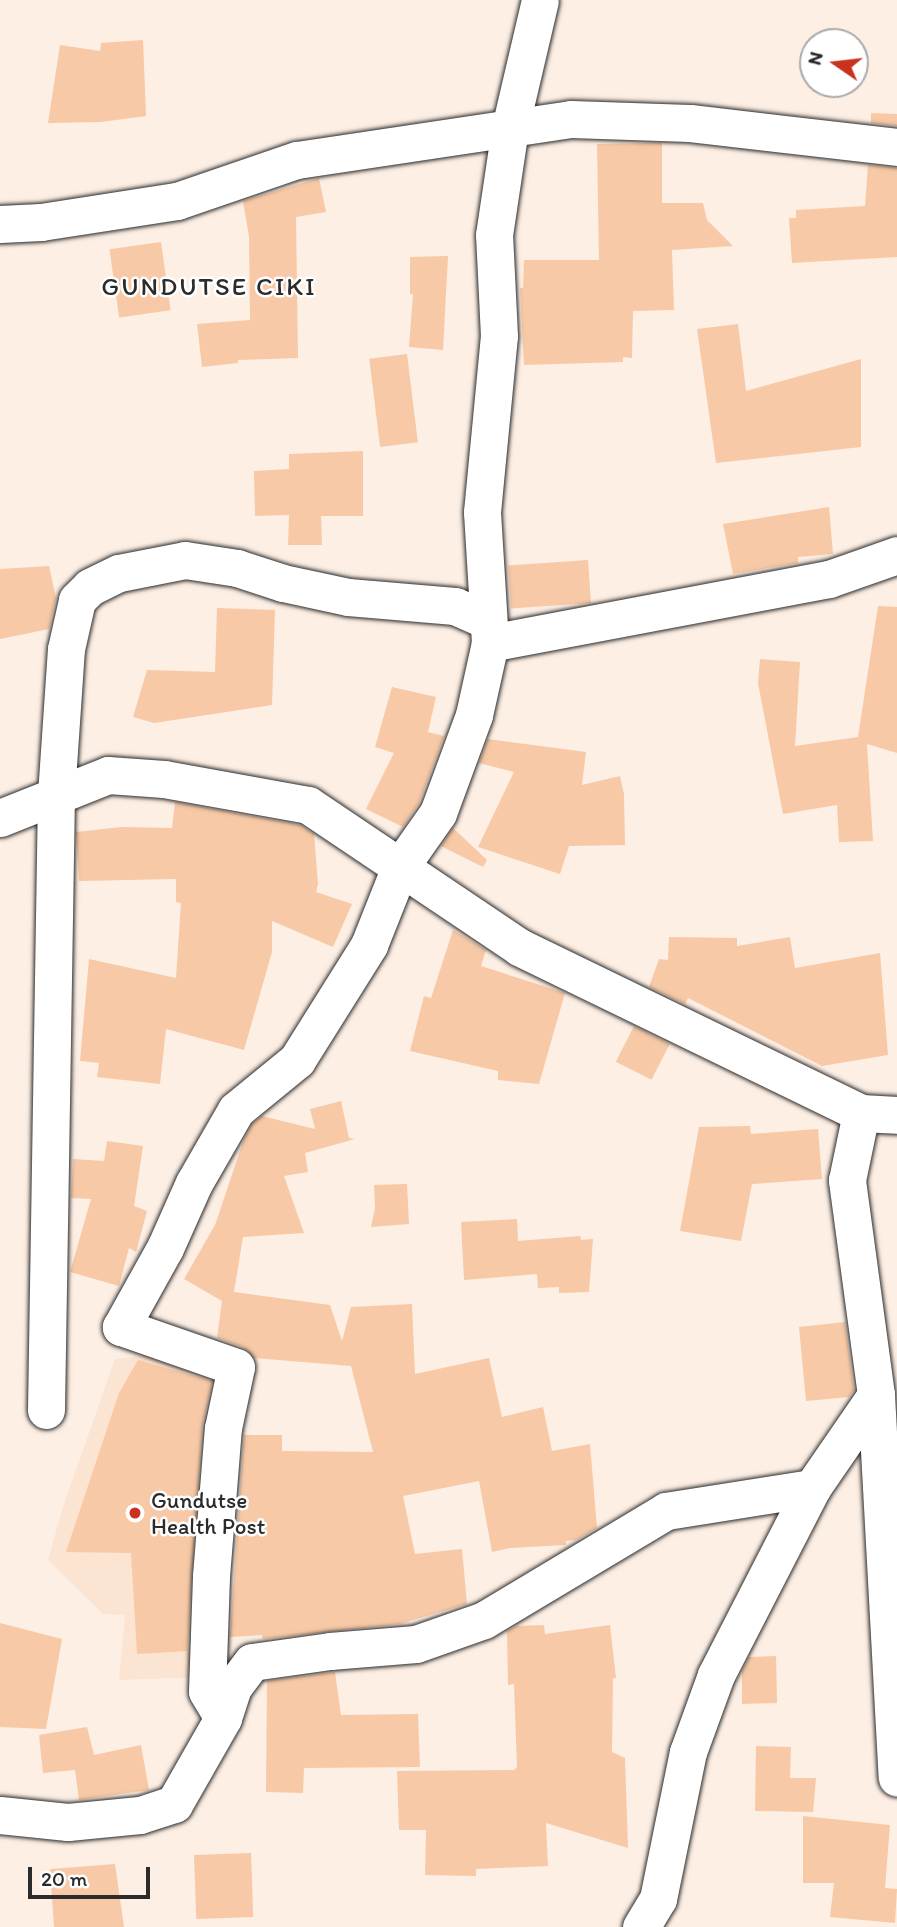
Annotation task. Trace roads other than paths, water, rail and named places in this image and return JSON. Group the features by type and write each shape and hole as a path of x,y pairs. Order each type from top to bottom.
{"street":[{"path":"223,1718 206,1691 211,1576 223,1428 236,1367 121,1327 164,1248 194,1183 236,1110 298,1060 369,945 400,867 438,813 474,715 489,632 482,512 499,336 494,235 510,128 540,0"},
{"path":"0,224 41,222 177,201 297,160 571,119 690,123 897,147"},
{"path":"46,1410 56,795 66,649 77,600 90,587 119,573 185,560 237,568 284,583 348,597 455,606 489,632 670,607 829,579 897,555"},
{"path":"0,818 108,775 164,779 308,805 519,947 861,1113 897,1115"},
{"path":"861,1113 847,1180 876,1395 897,1777"},
{"path":"641,1927 658,1899 688,1752 716,1675 813,1488 876,1395"},
{"path":"0,1815 68,1822 140,1815 174,1804 223,1718 233,1687 253,1661 415,1644 484,1620 666,1511 813,1488"}],"place":[{"name":"Gundutse Health Post","path":"135,1513"}],"district":[{"name":"GUNDUTSE CIKI","path":"209,287"}]}
